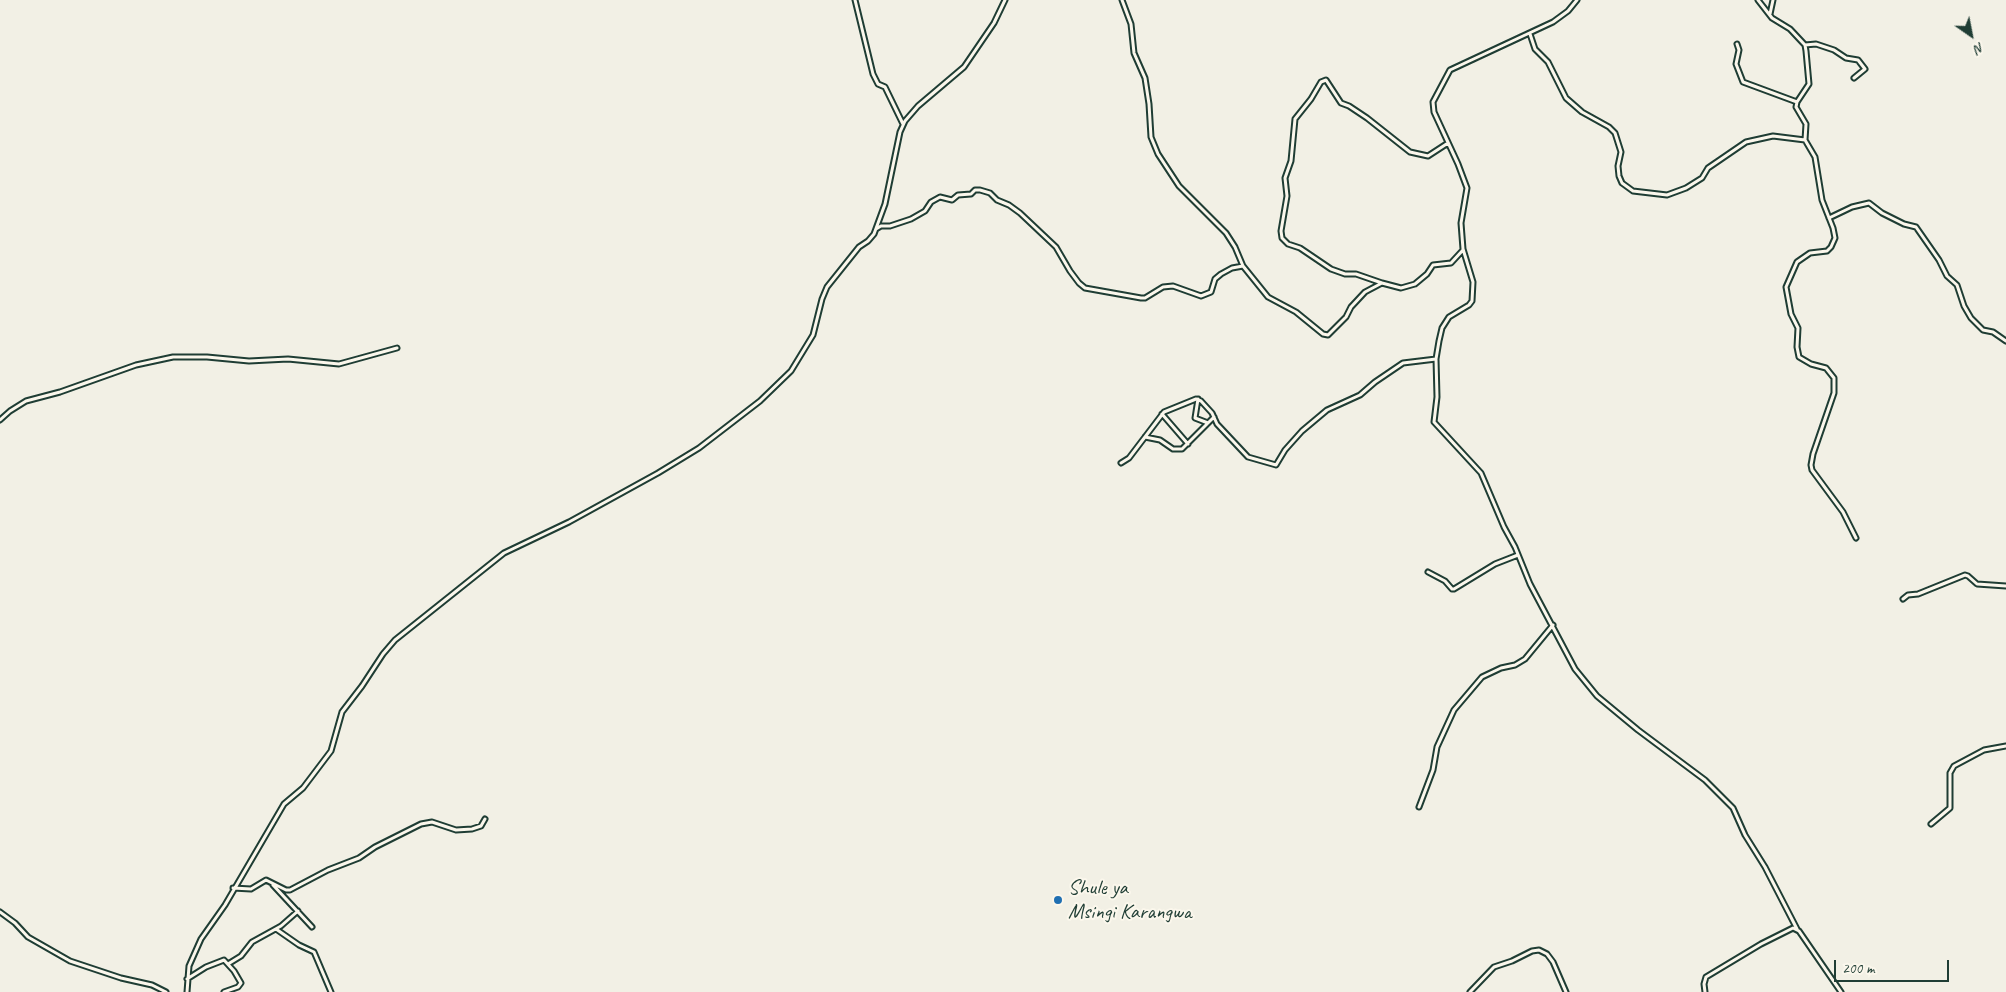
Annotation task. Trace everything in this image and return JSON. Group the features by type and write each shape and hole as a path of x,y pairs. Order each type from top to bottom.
{"street":[{"path":"856,0 873,74 878,84 885,88 903,124"},
{"path":"187,992 188,966 198,946 221,912 233,888 285,802 303,788 331,751 342,712 395,640 504,553 562,525 658,473 715,437 784,379 814,335 827,286 859,247 871,238 876,229 885,204 903,124 915,108 964,67 994,23 1005,0"},
{"path":"1122,0 1132,24 1135,55 1145,78 1151,137 1158,154 1179,186 1226,233 1235,248 1242,266 1268,297 1296,312 1327,335 1346,317 1351,306 1365,292 1382,283"},
{"path":"1577,0 1558,19 1448,72 1433,105 1467,188 1461,215 1463,249 1473,276 1470,305 1449,317 1439,340 1436,359 1438,386 1434,422 1481,473 1530,584 1575,669 1593,692 1638,730 1704,780 1733,808 1745,835 1765,866 1797,929 1840,992"},
{"path":"1758,0 1770,15 1790,29 1805,45 1809,84 1796,102 1796,107 1806,124 1805,140 1815,157 1822,200 1835,238 1827,251 1810,253 1797,262 1786,287 1791,314 1798,328 1796,347 1799,357 1811,364 1826,368 1834,378 1834,393 1813,454 1812,470 1840,506 1856,538"},
{"path":"1770,15 1773,0"},
{"path":"1530,34 1535,48 1548,62 1566,98 1577,108 1608,127 1615,134 1621,152 1618,166 1619,176 1622,183 1632,191 1667,195 1686,188 1702,178 1708,168 1746,142 1773,136 1805,140"},
{"path":"1737,44 1736,64 1743,82 1796,102"},
{"path":"1805,45 1816,44 1834,50 1846,58 1858,60 1865,69 1854,78"},
{"path":"1448,143 1428,156 1410,152 1362,115 1341,103 1331,86 1324,79 1312,99 1295,119 1291,161 1285,178 1287,196 1281,230 1282,238 1288,244 1300,248 1331,269 1345,274 1357,274 1401,288 1415,284 1427,274 1433,265 1451,263 1463,249"},
{"path":"876,229 883,225 890,226 912,219 924,211 929,204 942,196 952,200 959,195 971,194 975,190 980,190 1020,213 1056,247 1070,271 1085,288 1145,298 1163,287 1173,286 1201,296 1211,292 1214,282 1221,274 1232,268 1242,266"},
{"path":"1829,218 1852,207 1868,203 1882,213 1904,224 1916,227 1940,260 1947,276 1958,285 1964,306 1971,318 1983,330 1993,332 2006,341"},
{"path":"0,420 26,401 60,392 136,365 173,357 207,357 249,361 288,359 339,364 397,348"},
{"path":"1198,399 1225,433 1248,457 1276,465 1285,450 1302,430 1327,410 1360,395 1375,382 1405,362 1436,359"},
{"path":"1121,463 1127,461 1162,414 1184,402 1198,399"},
{"path":"1198,399 1195,418 1209,423"},
{"path":"1162,414 1188,444"},
{"path":"1145,436 1160,440 1175,449 1182,449 1214,417"},
{"path":"1428,572 1445,581 1454,589 1495,564 1518,555"},
{"path":"1903,600 1908,595 1918,594 1965,576 1968,576 1977,584 2006,586"},
{"path":"1419,807 1434,770 1437,747 1454,710 1482,677 1501,668 1515,665 1525,659 1552,625"},
{"path":"1931,824 1950,808 1950,773 1954,766 1984,750 2006,746"},
{"path":"233,888 251,889 264,881 286,890 293,889 328,870 359,858 375,846 421,824 432,822 456,830 472,829 481,826 485,819"},
{"path":"270,882 312,927"},
{"path":"228,964 241,956 252,942 276,929 298,911"},
{"path":"0,912 15,923 28,937 70,961 121,978 152,985 166,992"},
{"path":"1705,992 1704,981 1716,970 1790,928 1797,929"},
{"path":"276,929 299,945 314,952 331,992"},
{"path":"1470,992 1494,968 1532,951 1539,950 1547,954 1553,962 1566,992"},
{"path":"187,979 224,960 238,977 241,984 224,992"}],"place":[{"name":"Shule ya Msingi Karangwa","path":"1058,900"}]}
